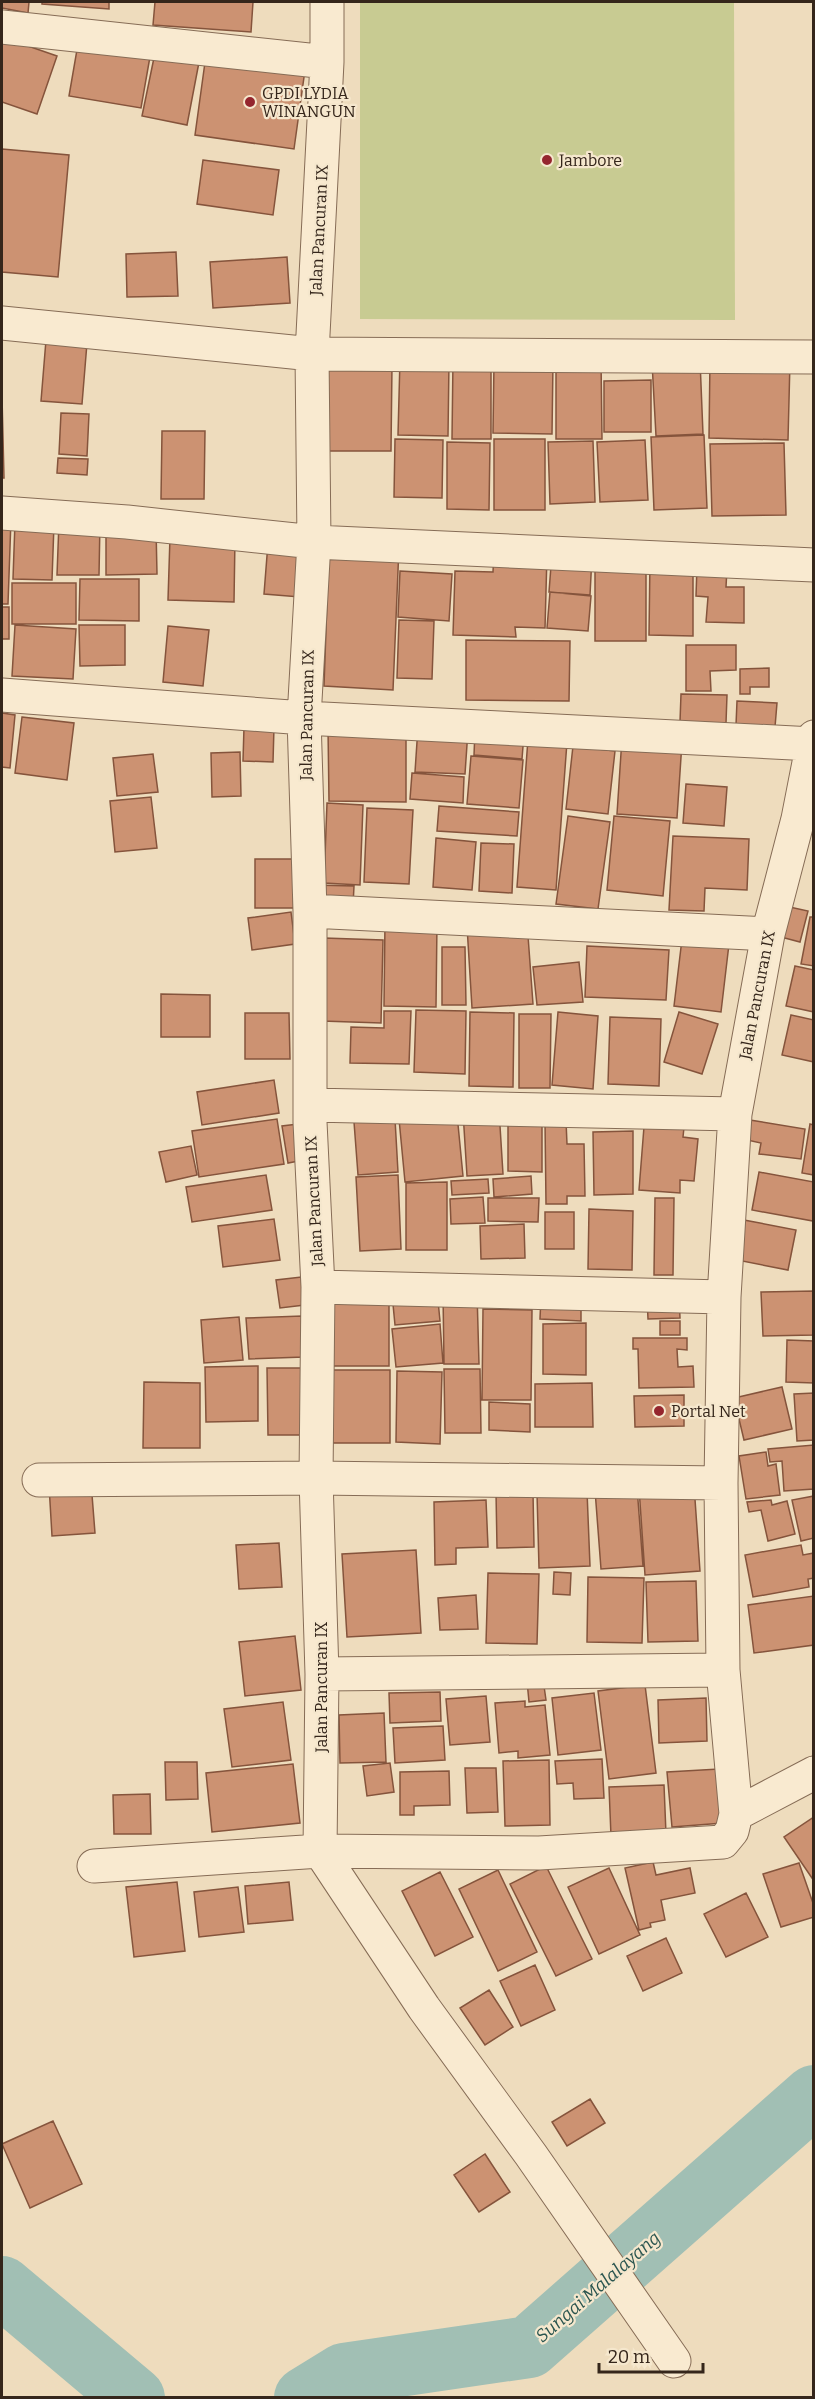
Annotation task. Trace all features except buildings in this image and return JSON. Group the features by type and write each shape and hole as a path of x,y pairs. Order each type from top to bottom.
{"street":[{"name":"Jalan Pancuran IX","path":"327,2 327,62 312,354 314,542 304,718 310,911 310,1105 318,1287 316,1478 322,1674 320,1851 539,1853 723,1842 732,1832 736,1814 723,1670 722,1483 724,1296 735,1114 768,934 802,849 813,741"},
{"path":"2,27 327,62"},
{"path":"2,323 312,354 813,357"},
{"path":"2,513 127,522 314,542 813,565"},
{"path":"2,695 304,718 813,741"},
{"path":"310,911 768,934"},
{"path":"310,1105 735,1114"},
{"path":"318,1287 724,1296"},
{"path":"39,1480 316,1478 722,1483"},
{"path":"322,1674 723,1670"},
{"path":"736,1814 813,1773"},
{"path":"94,1866 320,1851 424,2008 531,2155 674,2361"}],"green space":[{"name":"Jambore","path":"360,2 734,2 735,320 360,319"}],"waterway":[{"name":"Sungai Malalayang","path":"305,2398 344,2374 529,2347 814,2096"},
{"name":"Sungai Malalayang","path":"2,2287 134,2398"}],"place":[{"name":"GPDI LYDIA WINANGUN","path":"250,102"},
{"name":"Jambore","path":"547,160"},
{"name":"Portal Net","path":"659,1411"}]}
